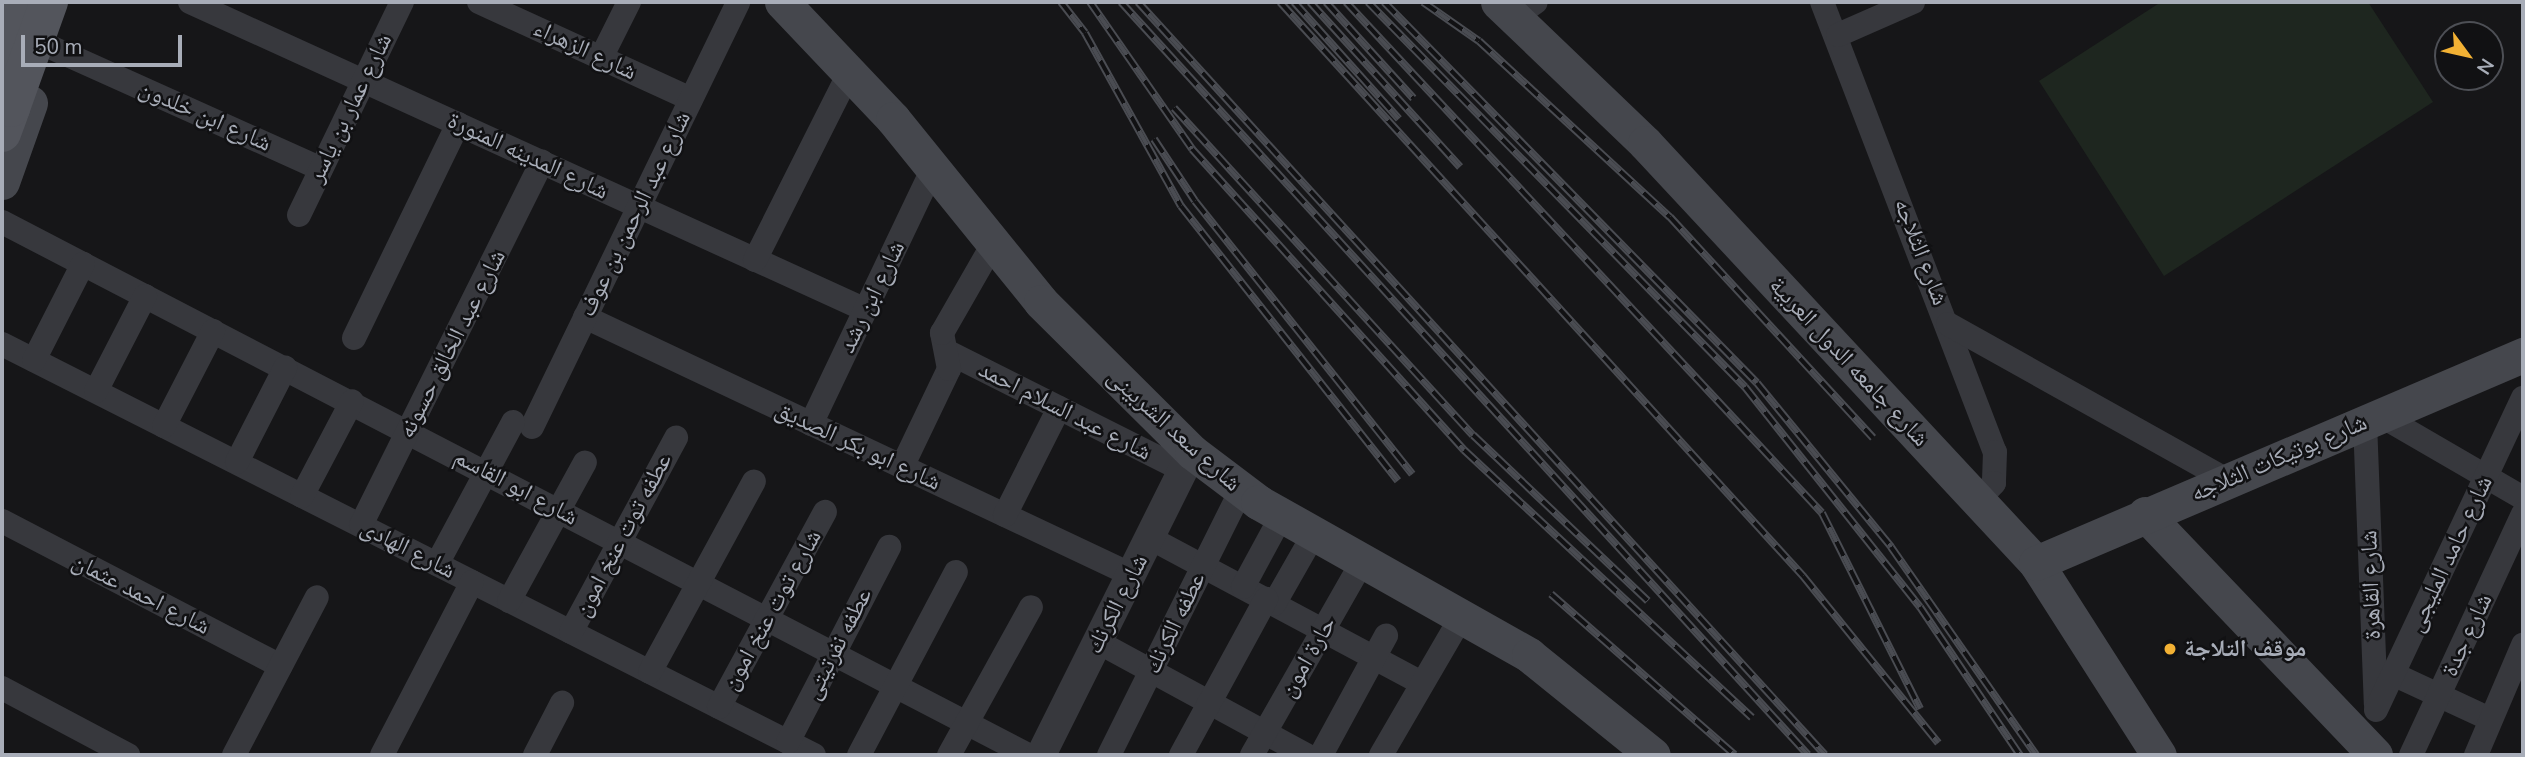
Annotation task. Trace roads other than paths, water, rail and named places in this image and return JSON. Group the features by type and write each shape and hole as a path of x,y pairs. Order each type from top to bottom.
{"main road":[{"path":"2,54 21,2"},
{"path":"6,121 49,2"},
{"path":"2,183 66,2"},
{"name":"شارع سعد الشربينى","path":"782,2 849,73 993,244 1188,461 1462,614 1529,655 1653,755"},
{"name":"شارع جامعه الدول العربية","path":"1517,6 2036,563 2159,755"},
{"path":"2,69 38,82"},
{"name":"شارع بوتيكات الثلاجه","path":"2036,563 2145,514 2523,355"},
{"path":"2145,514 2370,753"}],"street":[{"name":"شارع المدينه المنورة","path":"190,2 866,310"},
{"name":"شارع عمار بن ياسر","path":"299,215 402,2"},
{"name":"شارع الزهراء","path":"479,2 506,7 601,58 691,99"},
{"path":"601,58 629,2"},
{"name":"شارع عبد الرحمن بن عوف","path":"437,564 486,471 522,425 585,317 738,2"},
{"name":"شارع الثلاجه","path":"1822,2 1838,35 1995,452 1994,483 1978,500"},
{"path":"1838,35 1913,2"},
{"name":"شارع ابن خلدون","path":"50,47 321,169"},
{"path":"755,260 849,73"},
{"path":"354,338 458,124"},
{"name":"شارع عبد الخالق حسونه","path":"361,525 542,162"},
{"name":"شارع ابن رشد","path":"811,424 932,170"},
{"name":"شارع ابو القاسم","path":"2,222 408,430 1028,755"},
{"path":"902,467 949,369 942,333 993,244"},
{"path":"34,360 83,264"},
{"path":"96,391 145,296"},
{"name":"شارع ابو بكر الصديق","path":"585,317 1132,575"},
{"path":"1948,324 2227,480"},
{"path":"164,426 214,331"},
{"name":"شارع الهادى","path":"2,344 814,755"},
{"name":"شارع عبد السلام احمد","path":"946,352 1059,408 1188,461"},
{"path":"237,463 285,368"},
{"name":"شارع حامد المليجى","path":"2376,710 2523,398"},
{"path":"302,496 352,401"},
{"path":"1005,515 1059,408"},
{"path":"2372,419 2486,476 2523,498"},
{"name":"شارع القاهرة","path":"2370,753 2376,710 2372,419"},
{"name":"عطفه توت عنخ امون","path":"571,632 676,438"},
{"name":"شارع الكرنك","path":"1041,755 1188,461"},
{"path":"509,600 585,462"},
{"path":"650,672 754,481"},
{"name":"عطفه الكرنك","path":"1109,755 1241,490"},
{"name":"شارع توت عنخ امون","path":"719,707 825,512"},
{"name":"شارع جدة","path":"2411,755 2523,514"},
{"path":"1243,587 1282,515"},
{"name":"شارع احمد عثمان","path":"2,521 281,666"},
{"path":"1181,755 1270,601 1315,532"},
{"path":"1150,538 1422,683"},
{"name":"عطفه نفرتيتى","path":"788,742 889,547"},
{"name":"حارة امون","path":"1252,755 1364,559"},
{"path":"859,755 956,572"},
{"path":"382,755 472,582"},
{"path":"234,755 317,597"},
{"path":"949,755 1031,607"},
{"path":"1381,755 1462,614"},
{"path":"1321,755 1386,636"},
{"path":"1098,642 1307,755"},
{"path":"2476,755 2523,645"},
{"path":"2393,674 2490,719"},
{"path":"2,688 128,755"},
{"path":"535,755 562,703"}],"railway":[{"path":"1061,2 1085,33 1181,206 1398,481"},
{"path":"1090,2 1192,149 1464,450 1752,718"},
{"path":"1121,2 1808,755"},
{"path":"1138,2 1825,755"},
{"path":"1280,2 1803,576 1938,743"},
{"path":"1294,2 1399,119"},
{"path":"1310,2 1460,167"},
{"path":"1326,2 1413,98"},
{"path":"1346,2 1822,513 1920,709"},
{"path":"1368,2 1745,387 1920,607 2020,755"},
{"path":"1384,2 1757,383 1891,547 2036,755"},
{"path":"1423,2 1479,41 1670,217 1873,438"},
{"path":"1174,108 1473,435 1648,601"},
{"path":"1154,139 1195,201 1412,474"},
{"path":"1551,594 1735,755"}],"place":[{"name":"موقف التلاجة","path":"2170,649"}]}
